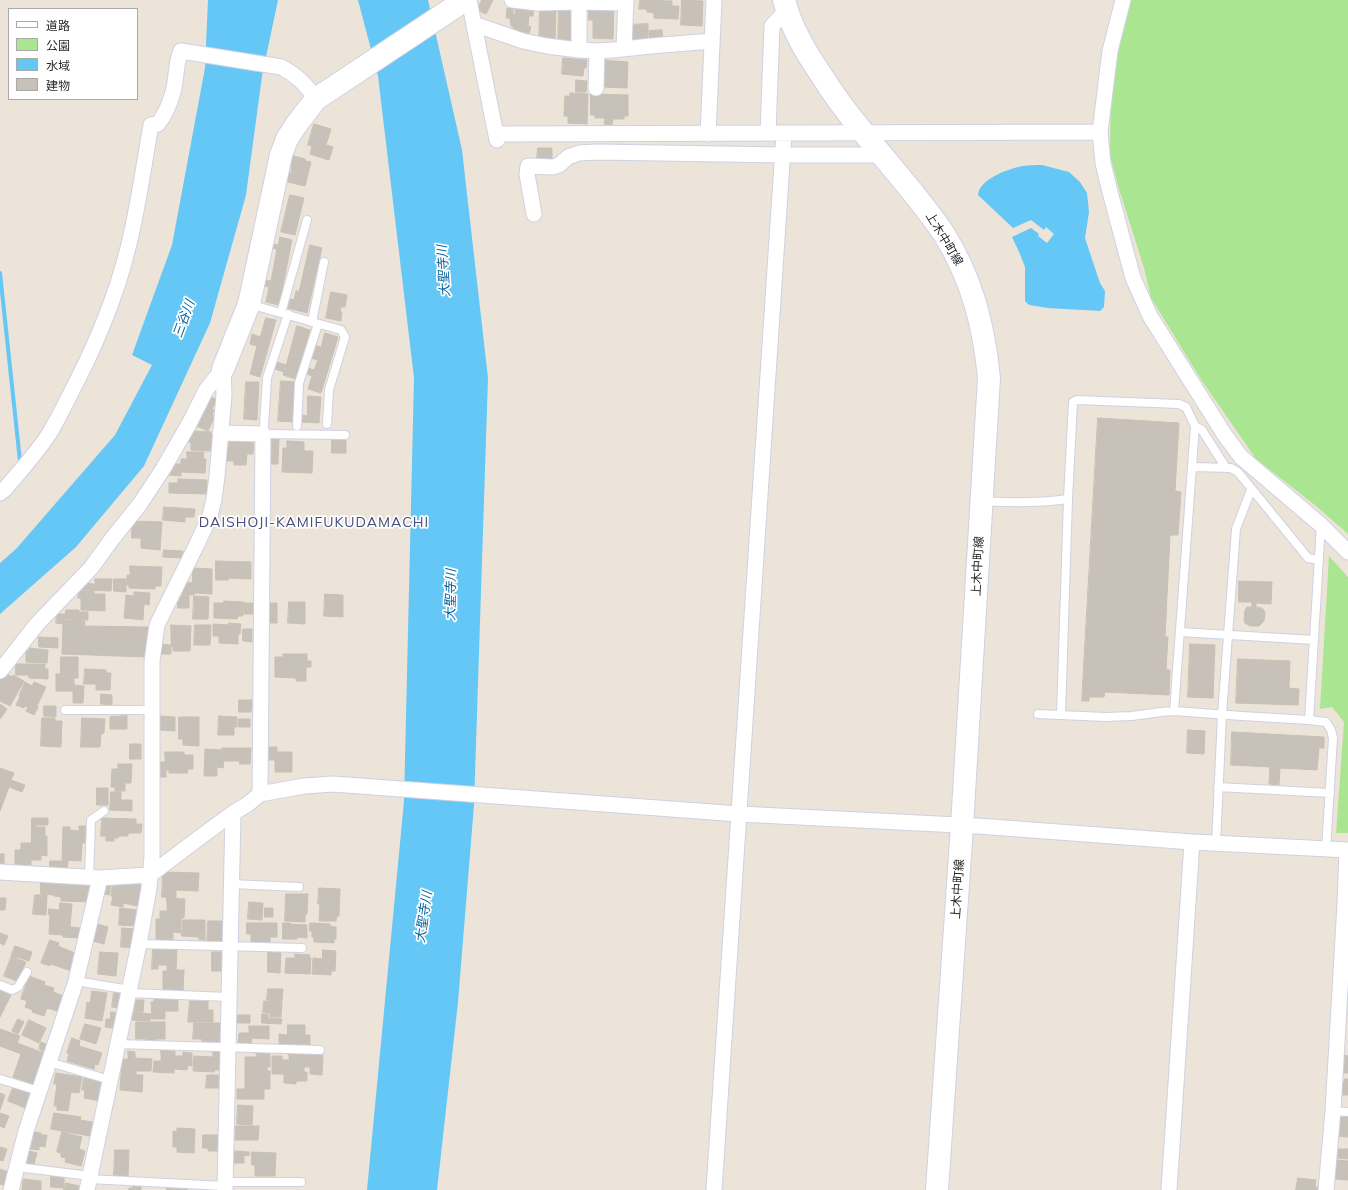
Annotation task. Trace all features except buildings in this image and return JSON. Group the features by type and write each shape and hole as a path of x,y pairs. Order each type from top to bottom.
{"main road":[{"path":"223,369 249,304 281,155 287,139 296,125 316,99 465,0"},
{"name":"上木中町線","path":"785,5 788,16 801,45 833,93 863,133 883,155 945,235 965,274 973,294 986,349 989,378 962,826 937,1190"}],"street":[{"path":"468,0 497,137 768,133 1100,132"},
{"path":"512,0 538,3 626,1 624,48"},
{"path":"708,134 714,0"},
{"path":"1123,0 1110,51 1100,132 1103,163 1133,278 1150,316 1224,434 1241,457 1321,526 1348,552"},
{"path":"579,1 579,50"},
{"path":"768,133 772,26 785,5"},
{"path":"474,24 523,41 579,50 597,51 712,41"},
{"path":"0,493 32,457 49,434 80,375 99,334 111,302 133,228 151,125 158,124 164,116 173,91 176,61 181,51 282,67 301,80 316,99"},
{"path":"596,88 597,51"},
{"path":"714,1190 784,133"},
{"path":"534,214 527,174 528,166 553,167 559,165 568,157 579,153 883,155"},
{"path":"89,1182 139,944 149,888 152,856 152,661 156,625 210,516 214,499 224,396 223,369"},
{"path":"0,671 37,624 91,568 140,504 182,437 206,390 223,369"},
{"path":"220,433 264,430 260,794"},
{"path":"0,872 94,877 150,875 260,794 304,786 333,784 739,814 962,826 1216,844 1347,850 1333,1111 1326,1190"},
{"path":"225,1186 233,813"},
{"path":"1169,1190 1192,842"},
{"path":"11,1190 39,1091 76,981 94,877"}],"lane":[{"path":"306,220 267,378 264,430 345,435"},
{"path":"297,426 299,383 315,323 324,262"},
{"path":"249,304 341,330 345,337 329,390 327,424"},
{"path":"1061,714 1068,499 1073,402 1077,400 1179,404 1186,407 1195,426 1174,711"},
{"path":"1195,426 1202,430 1226,468"},
{"path":"1193,467 1231,468 1238,472 1251,490 1308,558 1319,560"},
{"path":"1216,844 1222,715 1236,529 1251,490"},
{"path":"981,501 1016,503 1068,499"},
{"path":"1309,720 1321,526"},
{"path":"1180,632 1314,640"},
{"path":"65,710 152,710"},
{"path":"1038,714 1105,717 1132,716 1174,711 1326,722 1331,730 1333,738 1326,849"},
{"path":"1218,787 1330,793"},
{"path":"94,877 91,820 104,811"},
{"path":"231,884 299,887"},
{"path":"139,944 302,948"},
{"path":"0,985 12,990 18,986 27,972"},
{"path":"76,981 129,992 229,997"},
{"path":"117,1044 320,1050"},
{"path":"49,1062 110,1080"},
{"path":"0,1079 39,1091"},
{"path":"1333,1111 1348,1112"},
{"path":"17,1167 89,1182 225,1186 301,1182"}],"green space":[{"path":"1128,0 1348,0 1348,534 1316,506 1256,459 1200,378 1151,298 1144,268 1110,155 1111,84"},
{"path":"1329,556 1348,577 1348,833 1336,833 1344,722 1332,707 1320,709"}],"water":[{"name":"三谷川","path":"208,0 278,0 262,76 246,195 210,323 144,466 76,547 0,614 0,563 16,549 115,435 152,365 132,355 172,245 205,68"},
{"name":"大聖寺川","path":"358,0 428,0 462,150 488,378 474,805 458,1002 437,1190 367,1190 404,801 414,378 378,76"},
{"path":"1042,165 1069,172 1080,182 1087,193 1089,212 1085,238 1100,283 1105,291 1104,307 1100,311 1048,308 1029,305 1025,301 1025,267 1012,237 1031,228 1047,243 1054,234 1046,227 1044,230 1031,220 1013,228 978,195 984,184 996,175 1017,167"}],"waterway":[{"path":"0,273 20,461"}],"district":[{"name":"DAISHOJI-KAMIFUKUDAMACHI","path":"314,523"}]}
